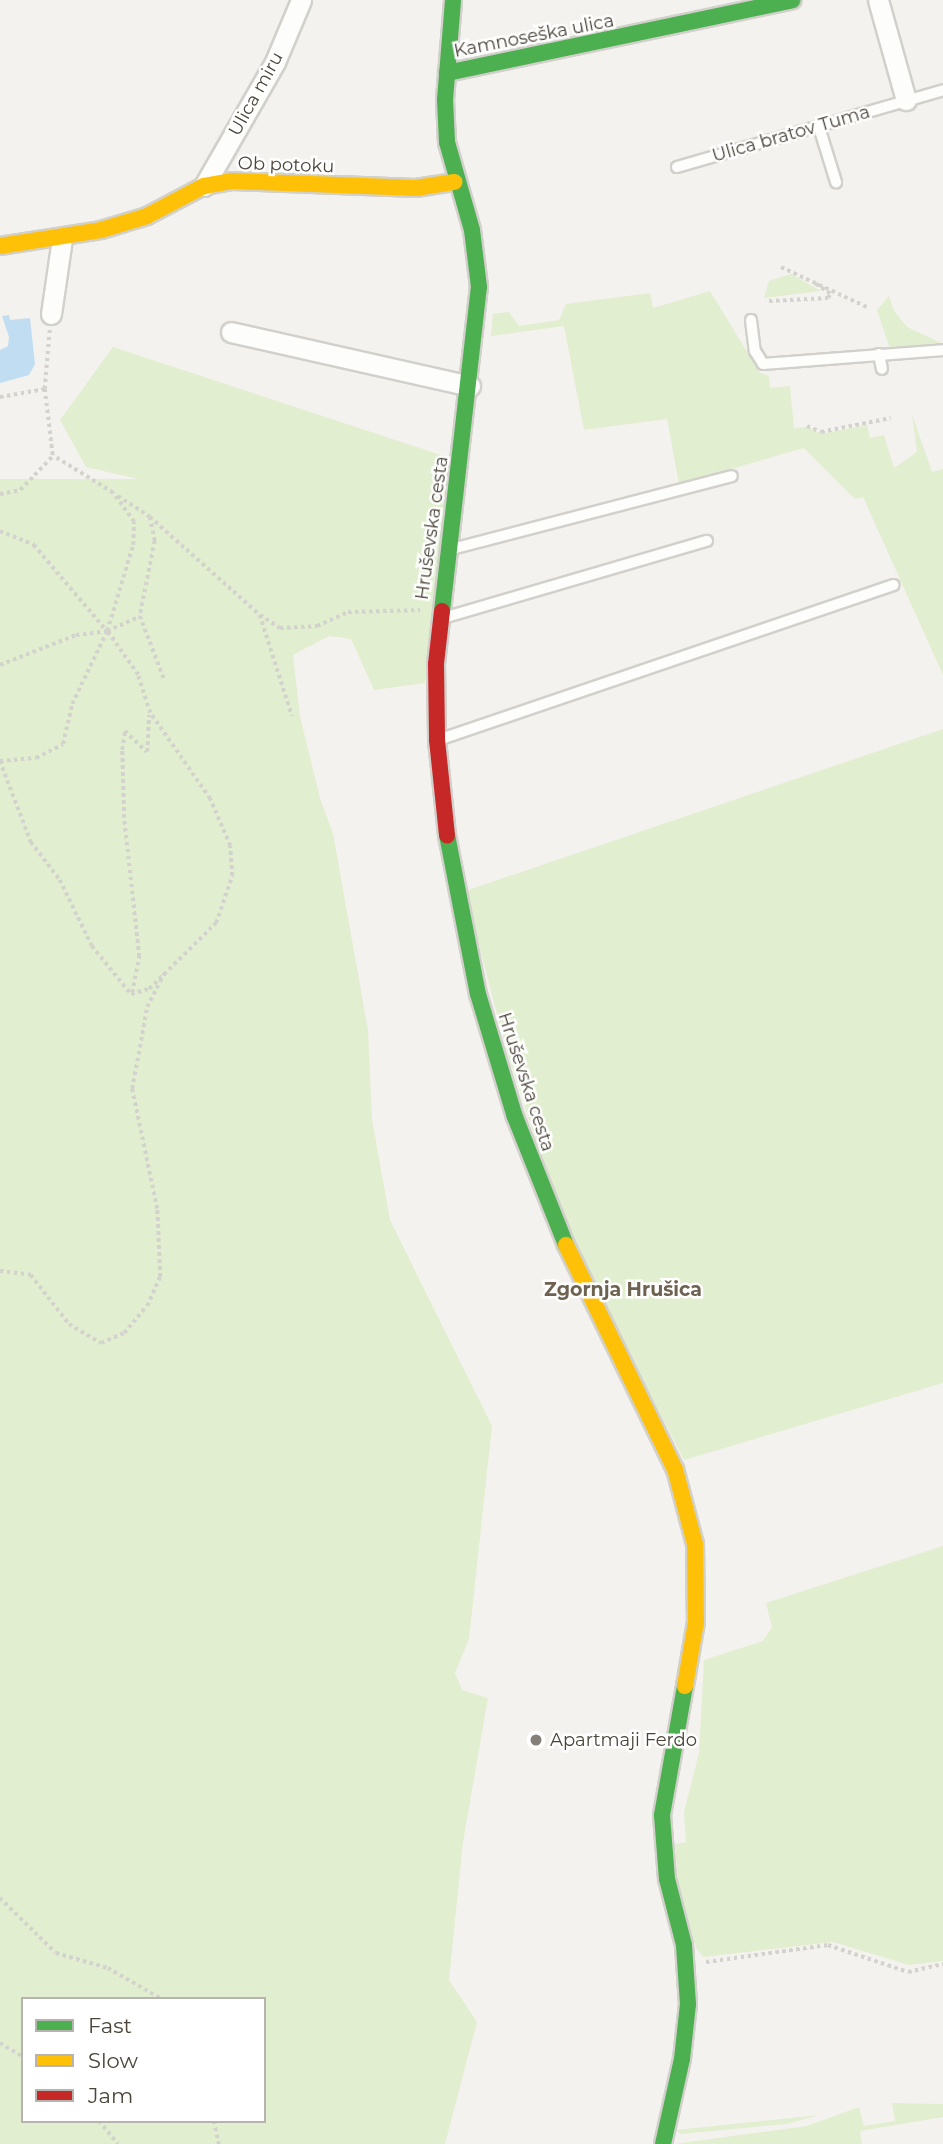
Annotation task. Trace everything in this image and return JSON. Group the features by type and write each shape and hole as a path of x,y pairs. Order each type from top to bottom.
{"street":[{"name":"Ulica miru","path":"204,186 275,62 301,0"},
{"name":"Hruševska cesta","path":"453,0 447,73 447,142 455,182 472,230 479,287 470,386 440,614 437,740 455,896 478,994 515,1116 581,1281 676,1469 691,1521 697,1566 696,1622 662,1815 667,1879 686,1964 685,2042 663,2144"},
{"name":"Kamnoseška ulica","path":"447,73 523,60 792,0"},
{"path":"878,0 906,100"},
{"name":"Ob potoku","path":"0,246 62,239 147,216 204,186 233,181 416,188 455,182"},
{"path":"51,314 62,239"},
{"path":"231,332 470,386"}],"lane":[{"name":"Ulica bratov Tuma","path":"677,167 943,90"},
{"path":"819,127 836,182"},
{"path":"751,320 755,351 763,364 943,350"},
{"path":"879,354 882,369"},
{"path":"448,550 732,477"},
{"path":"440,614 707,541"},
{"path":"437,740 894,585"}],"path":[{"path":"781,267 869,308"},
{"path":"769,301 828,298 830,294 814,283"},
{"path":"51,314 45,389 53,456"},
{"path":"0,397 45,389"},
{"path":"807,426 821,432 891,418"},
{"path":"53,456 150,517 260,615 280,628 317,626 348,612 440,614"},
{"path":"0,494 20,490 53,456"},
{"path":"113,493 134,522 132,545 107,631 72,704 64,744 36,758 0,761 31,842 60,880 92,946 131,994"},
{"path":"150,517 155,541 140,616 164,679"},
{"path":"0,531 34,545 107,631 138,675 150,713 210,799 231,856 232,876 216,923 167,968 149,989 131,994"},
{"path":"260,615 292,716"},
{"path":"0,665 76,635 107,631 140,616"},
{"path":"131,994 139,957 124,818 122,750 124,731 147,752 150,713"},
{"path":"0,1271 31,1275 69,1324 101,1343 124,1333 147,1306 160,1278 157,1209 132,1089 147,1007 167,968"},
{"path":"0,1898 56,1953 108,1968 159,1997"},
{"path":"686,1964 828,1945 908,1972 943,1964"},
{"path":"0,2043 21,2056"},
{"path":"101,2123 118,2144"},
{"path":"214,2123 219,2144"}],"green space":[{"path":"791,274 821,291 764,298 769,281"},
{"path":"710,291 760,373 769,376 770,388 790,386 794,428 807,427 821,434 867,425 870,438 884,435 894,468 917,452 912,414 932,472 943,469 943,675 863,497 855,499 804,448 679,484 667,419 584,430 564,326 491,336 493,314 509,312 519,326 559,320 566,304 650,293 653,308"},
{"path":"889,296 894,311 907,327 943,344 890,349 877,310"},
{"path":"113,347 450,458 425,683 374,690 351,639 329,636 293,655 300,716 320,798 333,833 368,1030 372,1119 390,1220 492,1426 469,1639 455,1673 462,1690 488,1698 463,1842 449,1980 477,2022 445,2144 0,2144 0,479 138,479 86,467 60,420"},
{"path":"943,729 943,1383 684,1460 602,1301 548,1178 507,1053 465,891"},
{"path":"943,1546 943,1961 909,1965 833,1942 703,1957 696,1948 678,1884 675,1844 686,1842 684,1812 699,1753 704,1660 763,1641 772,1627 766,1603"},
{"path":"892,2103 943,2104 943,2117 860,2131 862,2144 674,2144 807,2126 859,2107 864,2126 895,2121"},
{"path":"819,2115 786,2124 681,2134 676,2130"}],"water":[{"path":"9,315 10,320 30,318 35,364 29,375 0,383 0,350 8,346 9,337 2,316"}],"traffic: fast":[{"path":"442,611 479,287 472,230 447,142 445,100 453,0"},
{"path":"447,73 792,0"},
{"path":"447,835 478,994 515,1117 566,1245"},
{"path":"663,2144 682,2059 688,2004 684,1945 667,1879 662,1815 685,1686"}],"traffic: slow":[{"path":"0,246 101,230 147,216 204,186 233,181 416,188 455,182"},
{"path":"566,1245 675,1469 695,1544 696,1622 685,1686"}],"traffic: jam":[{"path":"442,611 436,664 437,740 447,835"}],"place":[{"name":"Apartmaji Ferdo","path":"536,1740"}],"district":[{"name":"Zgornja Hrušica","path":"623,1290"}]}
